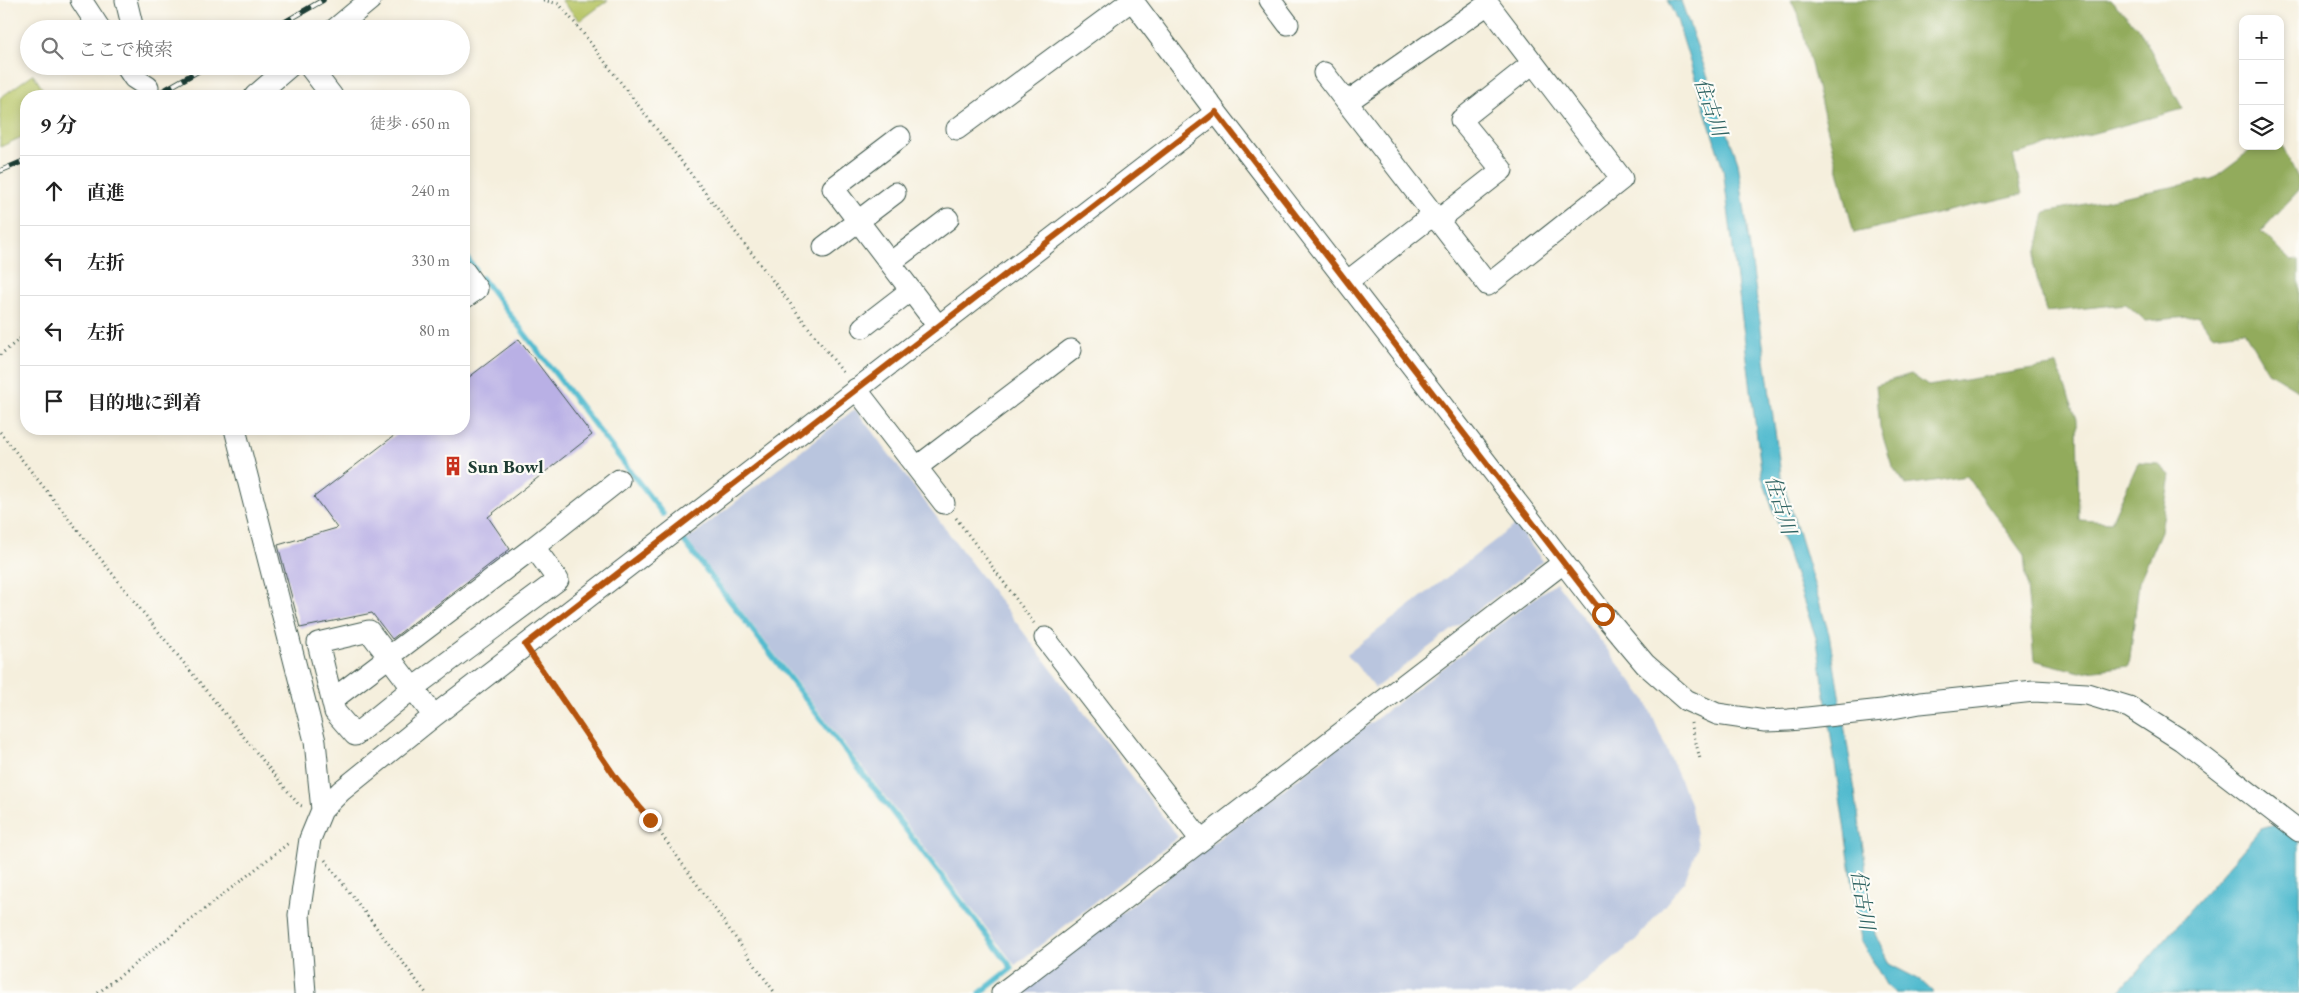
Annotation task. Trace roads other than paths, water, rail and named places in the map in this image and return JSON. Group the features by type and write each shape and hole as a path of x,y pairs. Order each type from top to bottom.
{"street":[{"path":"81,0 94,20"},
{"path":"346,20 370,0"},
{"path":"957,129 1132,0 1563,563 1645,664 1686,700 1718,714 1765,721 1882,710 1920,703 2034,691 2087,694 2129,707 2181,740 2299,831"},
{"path":"1270,0 1288,24"},
{"path":"129,1 132,20"},
{"path":"1324,74 1488,285 1622,179 1533,64 1489,2 1347,102"},
{"path":"1348,281 1502,170 1461,120 1533,64"},
{"path":"132,75 147,90"},
{"path":"145,75 149,90"},
{"path":"263,90 280,75"},
{"path":"316,75 327,90"},
{"path":"305,993 299,915 310,839 322,810 348,785 434,716 856,388 1216,112"},
{"path":"900,137 833,188 938,326"},
{"path":"824,248 895,193"},
{"path":"890,263 948,219"},
{"path":"470,279 477,288 470,293"},
{"path":"863,326 911,290"},
{"path":"917,467 1071,350"},
{"path":"856,388 944,502"},
{"path":"237,435 315,741 322,810"},
{"path":"336,714 388,656 534,548 619,480"},
{"path":"434,716 413,688 369,631 318,643 336,714 354,735 413,688 558,580 534,548"},
{"path":"1002,993 1563,563"},
{"path":"1045,638 1201,840"}],"water":[{"name":"住古川","path":"1667,0 1681,1 1738,162 1781,475 1829,634 1855,791 1875,934 1889,964 1920,980 1934,993 1895,993 1886,985 1861,940 1817,641 1762,477 1723,169 1677,20"},
{"path":"2299,818 2299,993 2118,993 2261,829"}],"waterway":[{"path":"470,262 475,269"},
{"path":"482,278 663,514"},
{"path":"684,541 1012,968 980,993"}],"railway":[{"path":"289,20 323,0"},
{"path":"165,90 191,75"},
{"path":"0,171 20,163"}],"place":[{"name":"Sun Bowl","path":"453,466"}]}
